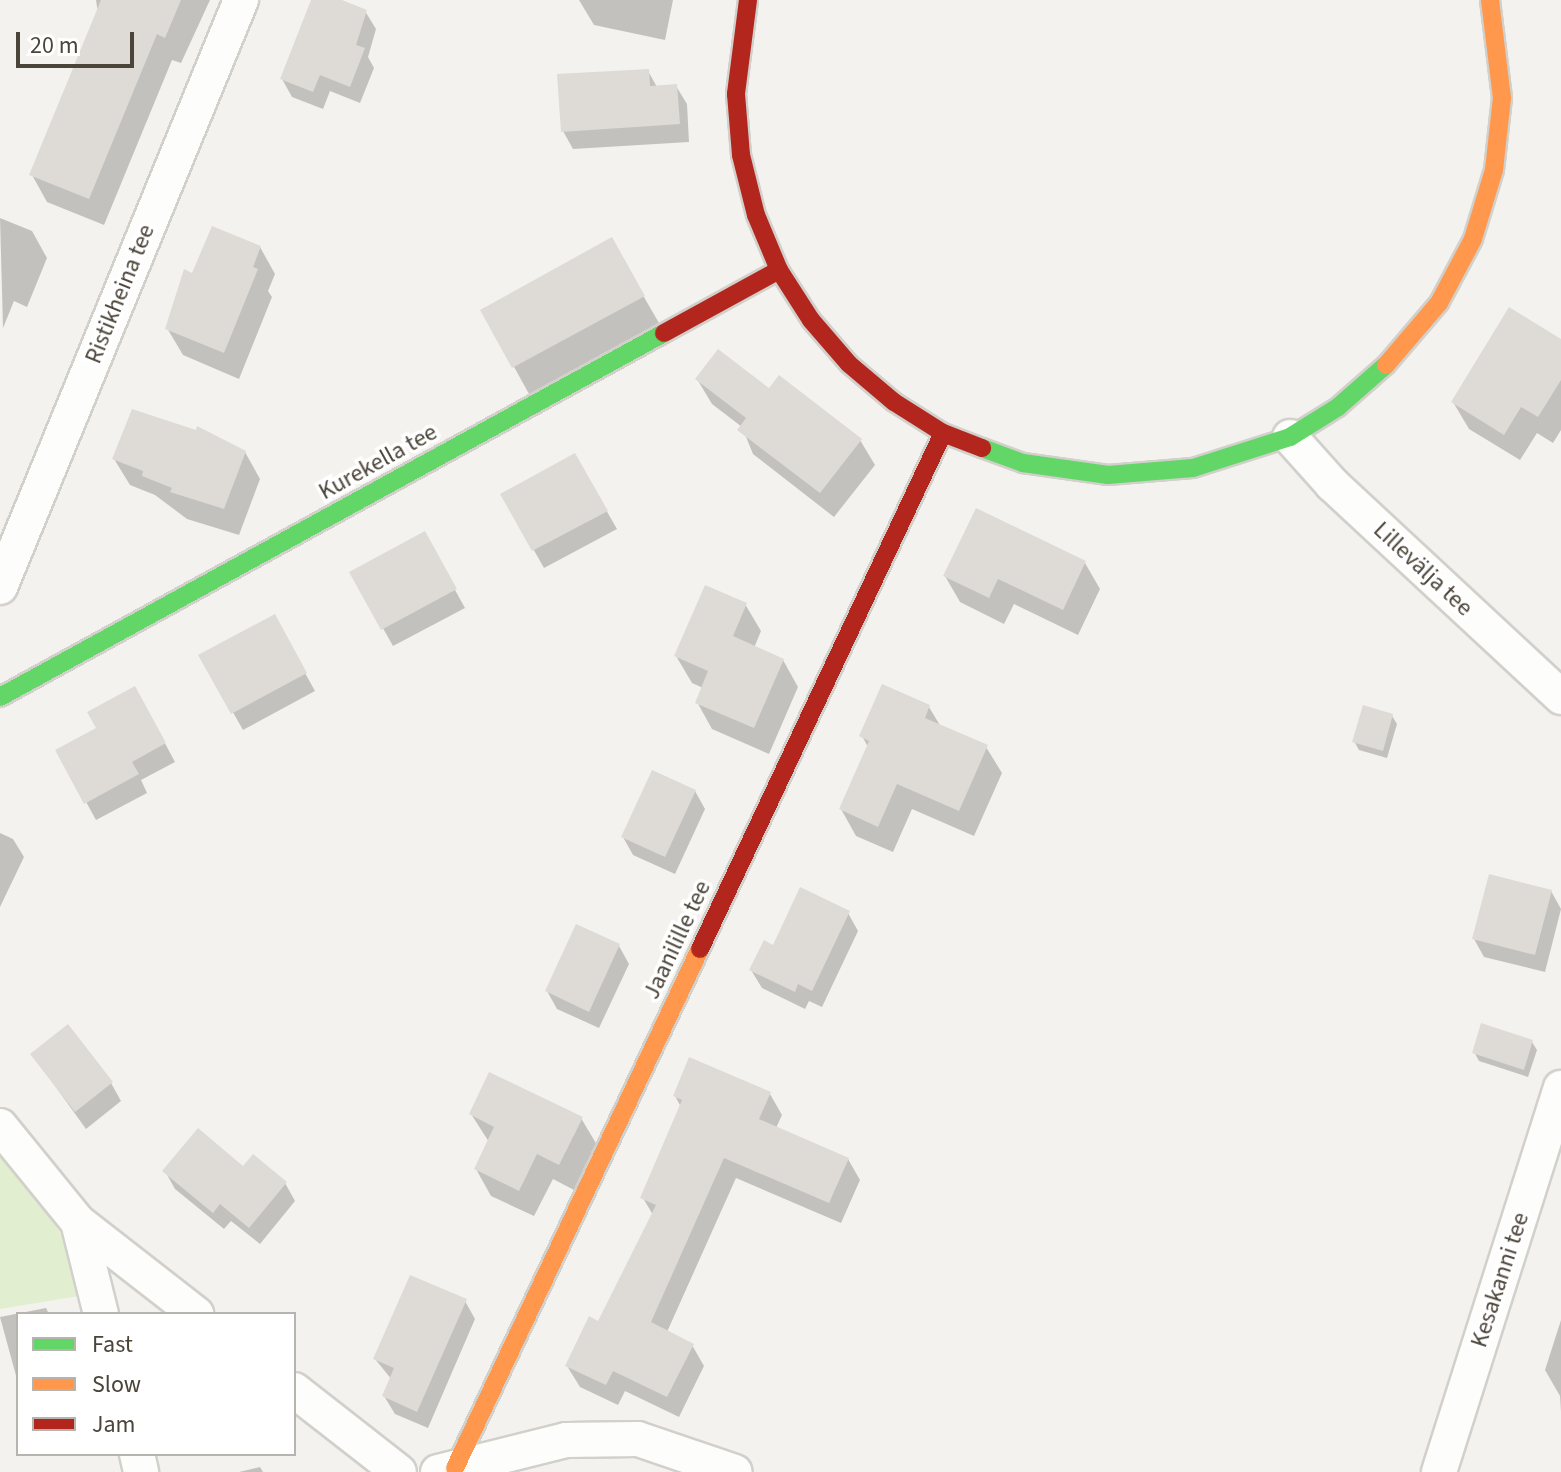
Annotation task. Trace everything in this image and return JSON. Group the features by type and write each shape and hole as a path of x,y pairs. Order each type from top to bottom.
{"street":[{"name":"Ristikheina tee","path":"0,587 241,0"},
{"path":"748,0 736,94 741,155 756,215 779,270 811,320 849,364 894,402 943,433 1023,463 1108,475 1193,468 1290,437 1338,407 1393,359 1439,303 1473,239 1494,170 1502,98 1490,0"},
{"name":"Kurekella tee","path":"0,697 779,270"},
{"name":"Jaanilille tee","path":"446,1470 943,433"},
{"name":"Lillevälja tee","path":"1290,437 1332,484 1561,697"},
{"name":"Kesakanni tee","path":"1439,1472 1561,1088"},
{"path":"0,1126 78,1222 193,1312"},
{"path":"78,1222 100,1312"},
{"path":"296,1392 399,1472"},
{"path":"446,1470 566,1440 638,1439 735,1472"}],"green space":[{"path":"0,1140 63,1237 79,1296 0,1309"}],"building":[{"path":"101,0 181,0 165,38 157,34 89,199 29,175"},
{"path":"311,0 342,0 367,10 356,45 365,48 350,87 320,75 313,92 280,79"},
{"path":"649,69 650,86 677,84 680,124 561,132 557,74"},
{"path":"212,226 261,246 253,267 258,269 224,353 165,329 184,269 192,273"},
{"path":"612,237 645,296 512,368 480,310"},
{"path":"1509,307 1561,339 1561,380 1538,417 1521,407 1504,435 1451,402"},
{"path":"718,349 769,388 779,375 862,439 820,493 737,430 746,418 695,379"},
{"path":"132,409 196,430 197,426 246,451 224,509 170,492 172,488 142,476 143,471 112,459"},
{"path":"575,453 608,511 532,551 500,494"},
{"path":"976,508 1086,561 1063,610 998,579 989,598 943,576"},
{"path":"425,531 457,589 381,630 349,572"},
{"path":"705,585 747,603 733,636 784,659 754,728 695,703 708,671 674,656"},
{"path":"275,614 307,673 231,714 198,655"},
{"path":"882,684 930,705 925,718 988,745 959,811 897,784 878,827 839,809 869,741 859,736"},
{"path":"135,686 166,743 132,762 139,774 84,804 55,750 96,728 87,712"},
{"path":"1363,705 1393,714 1383,751 1352,742"},
{"path":"652,770 696,790 665,857 621,837"},
{"path":"1489,874 1552,890 1535,955 1472,939"},
{"path":"800,887 850,911 812,991 798,984 795,992 749,970 764,940 773,945"},
{"path":"576,924 620,944 589,1012 545,991"},
{"path":"1481,1023 1533,1040 1524,1070 1472,1053"},
{"path":"68,1024 113,1082 75,1112 30,1054"},
{"path":"689,1057 771,1092 759,1119 849,1158 829,1203 724,1158 651,1322 694,1344 667,1397 613,1371 606,1385 565,1366 589,1316 598,1321 656,1205 640,1198 682,1100 673,1096"},
{"path":"489,1072 583,1117 559,1165 537,1154 519,1191 474,1169 494,1127 469,1114"},
{"path":"198,1128 243,1166 253,1154 287,1182 249,1228 220,1204 213,1213 162,1171"},
{"path":"410,1275 467,1299 417,1412 382,1396 394,1368 373,1359"}],"traffic: fast":[{"path":"0,697 664,333"},
{"path":"982,448 1023,463 1108,475 1193,468 1290,437 1338,407 1386,365"}],"traffic: slow":[{"path":"1386,365 1439,303 1473,239 1494,170 1502,98 1490,0"},
{"path":"455,1468 700,949"}],"traffic: jam":[{"path":"748,0 736,94 741,155 756,215 779,270 811,320 849,364 894,402 943,433 982,448"},
{"path":"664,333 779,270"},
{"path":"700,949 943,433"}]}
